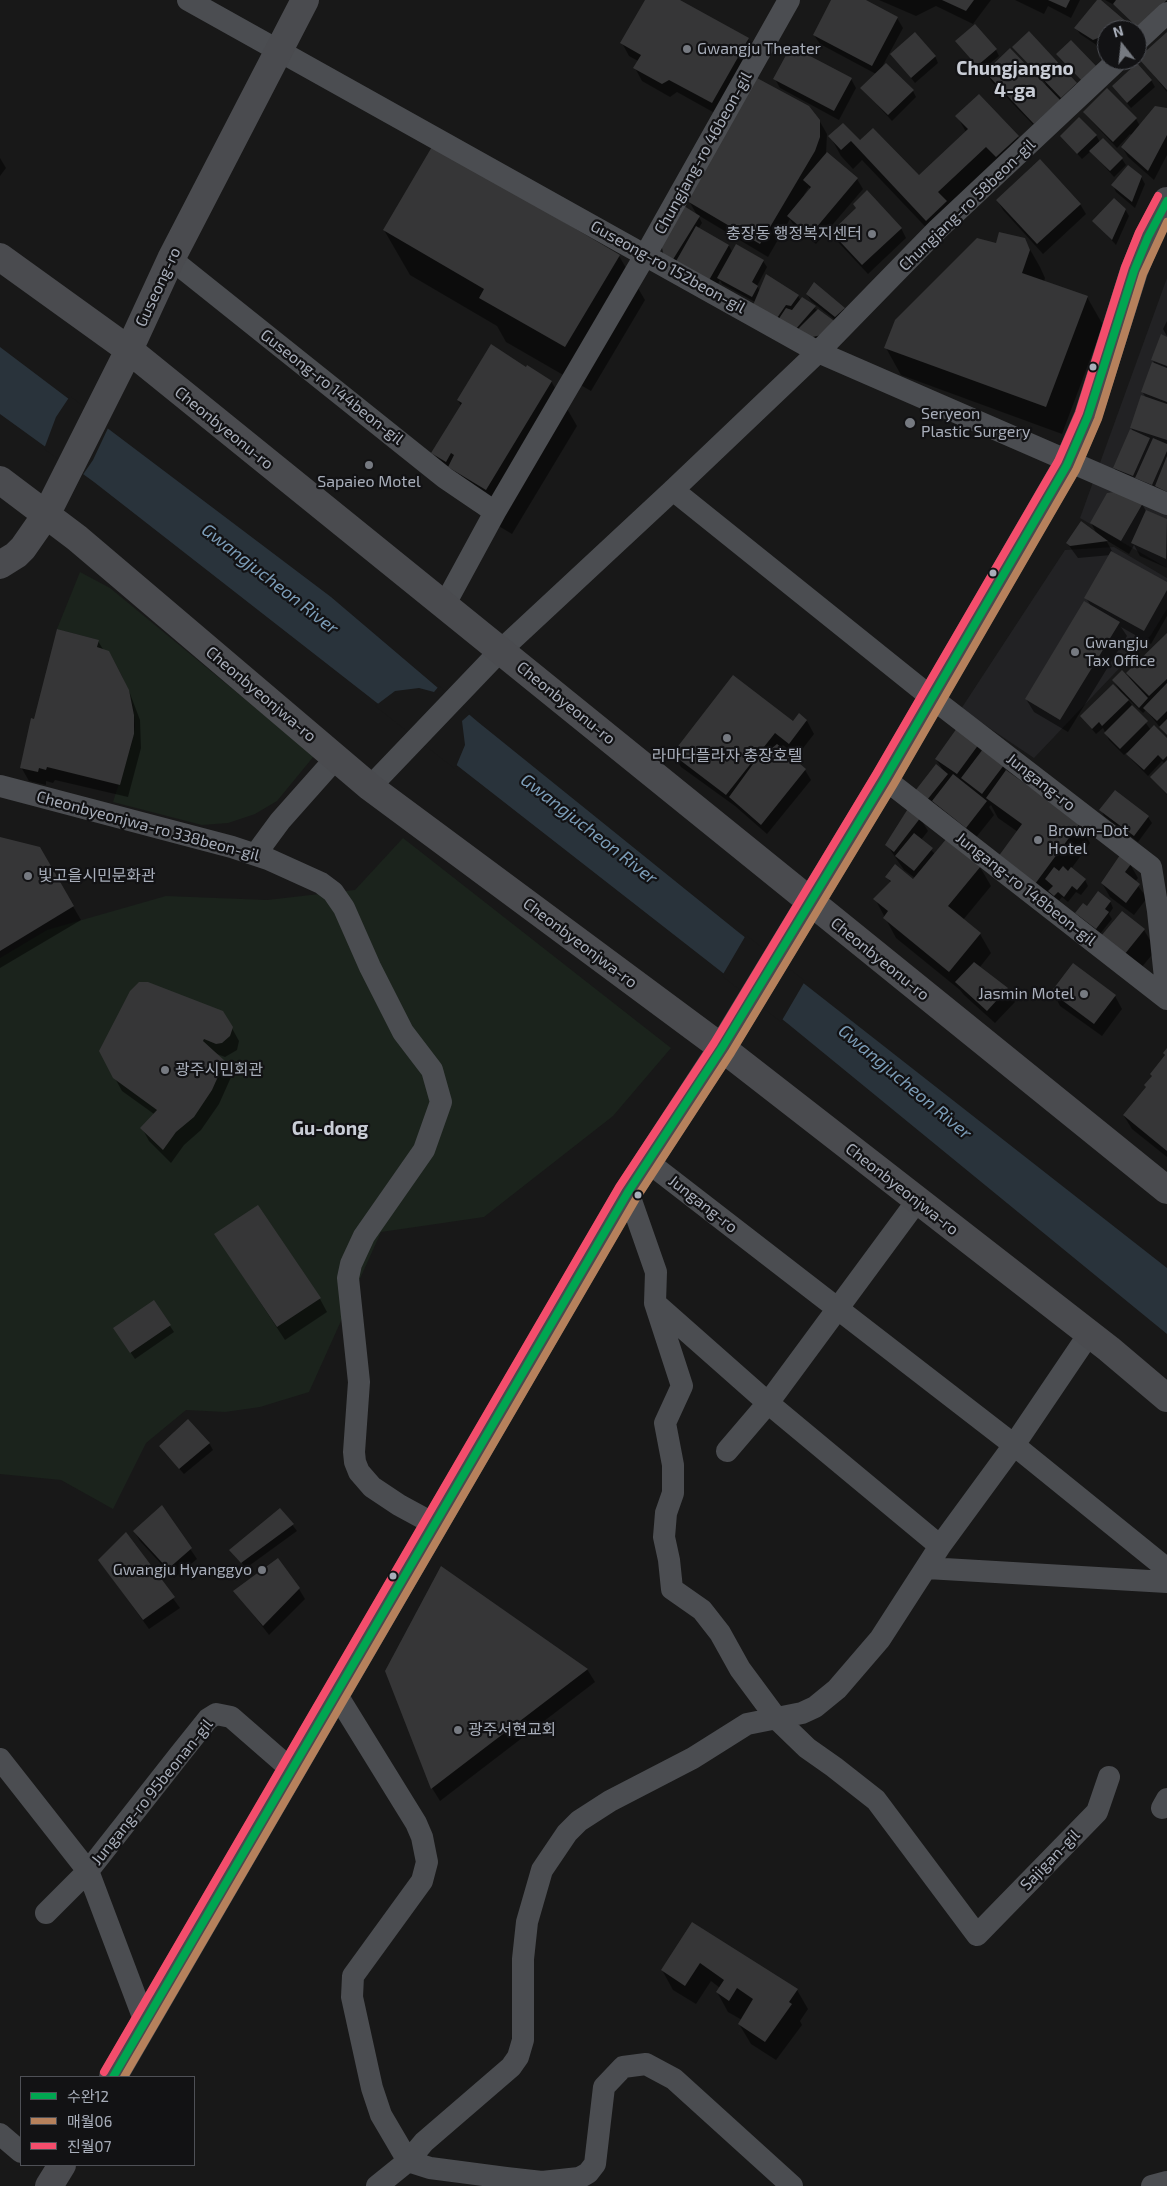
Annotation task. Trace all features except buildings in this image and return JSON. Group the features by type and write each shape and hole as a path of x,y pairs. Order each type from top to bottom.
{"street":[{"name":"Guseong-ro 152beon-gil","path":"188,0 278,52 646,254 818,352 1167,504"},
{"name":"Guseong-ro","path":"0,565 20,552 46,515 129,350 170,259 305,0"},
{"name":"Chungjang-ro 46beon-gil","path":"646,254 789,0"},
{"path":"1147,32 1167,13"},
{"name":"Chungjang-ro 58beon-gil","path":"818,352 938,229 1107,70"},
{"path":"114,2076 628,1192 722,1048 885,779 1069,462 1088,416 1134,272 1165,208"},
{"path":"445,604 495,512 646,254"},
{"name":"Cheonbyeonu-ro","path":"0,257 129,350 445,604 495,657 810,903 1167,1190"},
{"name":"Guseong-ro 144beon-gil","path":"170,259 445,478 495,512"},
{"name":"Cheonbyeonu-ro","path":"495,657 818,352"},
{"name":"Cheonbyeonjwa-ro","path":"0,480 76,538 370,787 722,1048 1089,1334 1167,1398"},
{"name":"Jungang-ro","path":"673,490 932,698 1151,867"},
{"path":"370,787 495,657"},
{"path":"255,855 280,821 336,758"},
{"name":"Jungang-ro 148beon-gil","path":"885,779 1167,998"},
{"name":"Cheonbyeonjwa-ro 338beon-gil","path":"0,786 131,819 255,855 295,870 321,883 333,892 344,908 403,1032 432,1070 437,1082 441,1102 424,1150 364,1236 351,1264 348,1278 359,1382 355,1462 359,1472 372,1487 399,1506 434,1524"},
{"name":"Jungang-ro 148beon-gil","path":"1151,867 1158,910 1167,998"},
{"name":"Jungang-ro","path":"648,1162 1014,1445 1167,1569"},
{"path":"628,1192 656,1272 655,1303 682,1386 665,1423 673,1465 673,1493 666,1513 664,1538 669,1560 672,1589 702,1610 777,1719"},
{"path":"727,1451 768,1403 918,1201"},
{"path":"655,1303 768,1403 940,1546"},
{"path":"377,2186 408,2161 424,2142 510,2068 518,2057 523,2040 523,1959 527,1922 542,1870 568,1833 579,1821 610,1801 693,1758 747,1724 777,1719 815,1707 844,1682 880,1639 928,1568 940,1546 1014,1445 1089,1334"},
{"path":"928,1568 1167,1582"},
{"path":"337,1695 416,1823 422,1837 427,1862 422,1881 353,1976 352,1996 372,2088 381,2115 408,2161 430,2168 542,2182 579,2178 588,2174 595,2164 604,2087 623,2067 646,2064 674,2079 792,2186"},
{"name":"Jungang-ro 95beonan-gil","path":"46,1913 88,1871 208,1719 216,1714 231,1717 292,1770"},
{"name":"Sajigan-gil","path":"777,1719 807,1748 876,1800 977,1935 1097,1812 1109,1777"},
{"path":"0,1759 88,1871 145,2022"},
{"path":"0,2134 20,2151"},
{"path":"1152,2186 1167,2182"}],"shaded area":[{"path":"1167,278 1167,568 1080,518"},
{"path":"1114,547 1167,578 1167,609 1151,635 1034,758 961,709 1065,550"},
{"path":"80,572 110,588 314,756 277,801 255,814 228,823 202,825 113,802 132,743 135,726 133,706 122,676 109,652 97,647 98,640 57,629"},
{"path":"403,838 671,1048 613,1116 484,1217 381,1232 309,1392 260,1407 225,1412 186,1410 146,1443 113,1509 61,1480 0,1474 0,958 47,930 166,896 267,900 355,890"}],"water":[{"name":"Gwangjucheon River","path":"0,347 331,597 478,722 737,931 1167,1268 1167,1334 787,1023 94,482 0,414"}],"pier":[{"path":"70,396 109,426 93,460 82,476 44,449 56,417"},
{"path":"439,686 471,713 462,721 465,745 455,769 375,706 395,691 419,688 434,692"},
{"path":"746,935 805,981 781,1022 722,976"}],"transit line":[{"name":"진월07","path":"104,2072 619,1187 714,1043 876,774 1058,461 1079,413 1125,267 1139,232 1158,196"},
{"name":"수완12","path":"114,2076 628,1192 722,1048 885,779 1067,465 1088,416 1134,271 1148,237 1167,201"},
{"name":"매월06","path":"125,2076 637,1197 731,1053 894,784 1076,470 1098,419 1143,274 1167,222"}],"place":[{"name":"Gwangju Theater","path":"687,49"},
{"name":"충장동 행정복지센터","path":"872,234"},
{"name":"Seryeon Plastic Surgery","path":"910,423"},
{"name":"Sapaieo Motel","path":"369,465"},
{"name":"Gwangju Tax Office","path":"1075,652"},
{"name":"라마다플라자 충장호텔","path":"727,738"},
{"name":"Brown-Dot Hotel","path":"1038,840"},
{"name":"빛고을시민문화관","path":"28,876"},
{"name":"Jasmin Motel","path":"1084,994"},
{"name":"광주시민회관","path":"165,1070"},
{"name":"Gwangju Hyanggyo","path":"262,1570"},
{"name":"광주서현교회","path":"458,1730"}],"district":[{"name":"Chungjangno 4-ga","path":"1015,80"},
{"name":"Gu-dong","path":"330,1129"}]}
